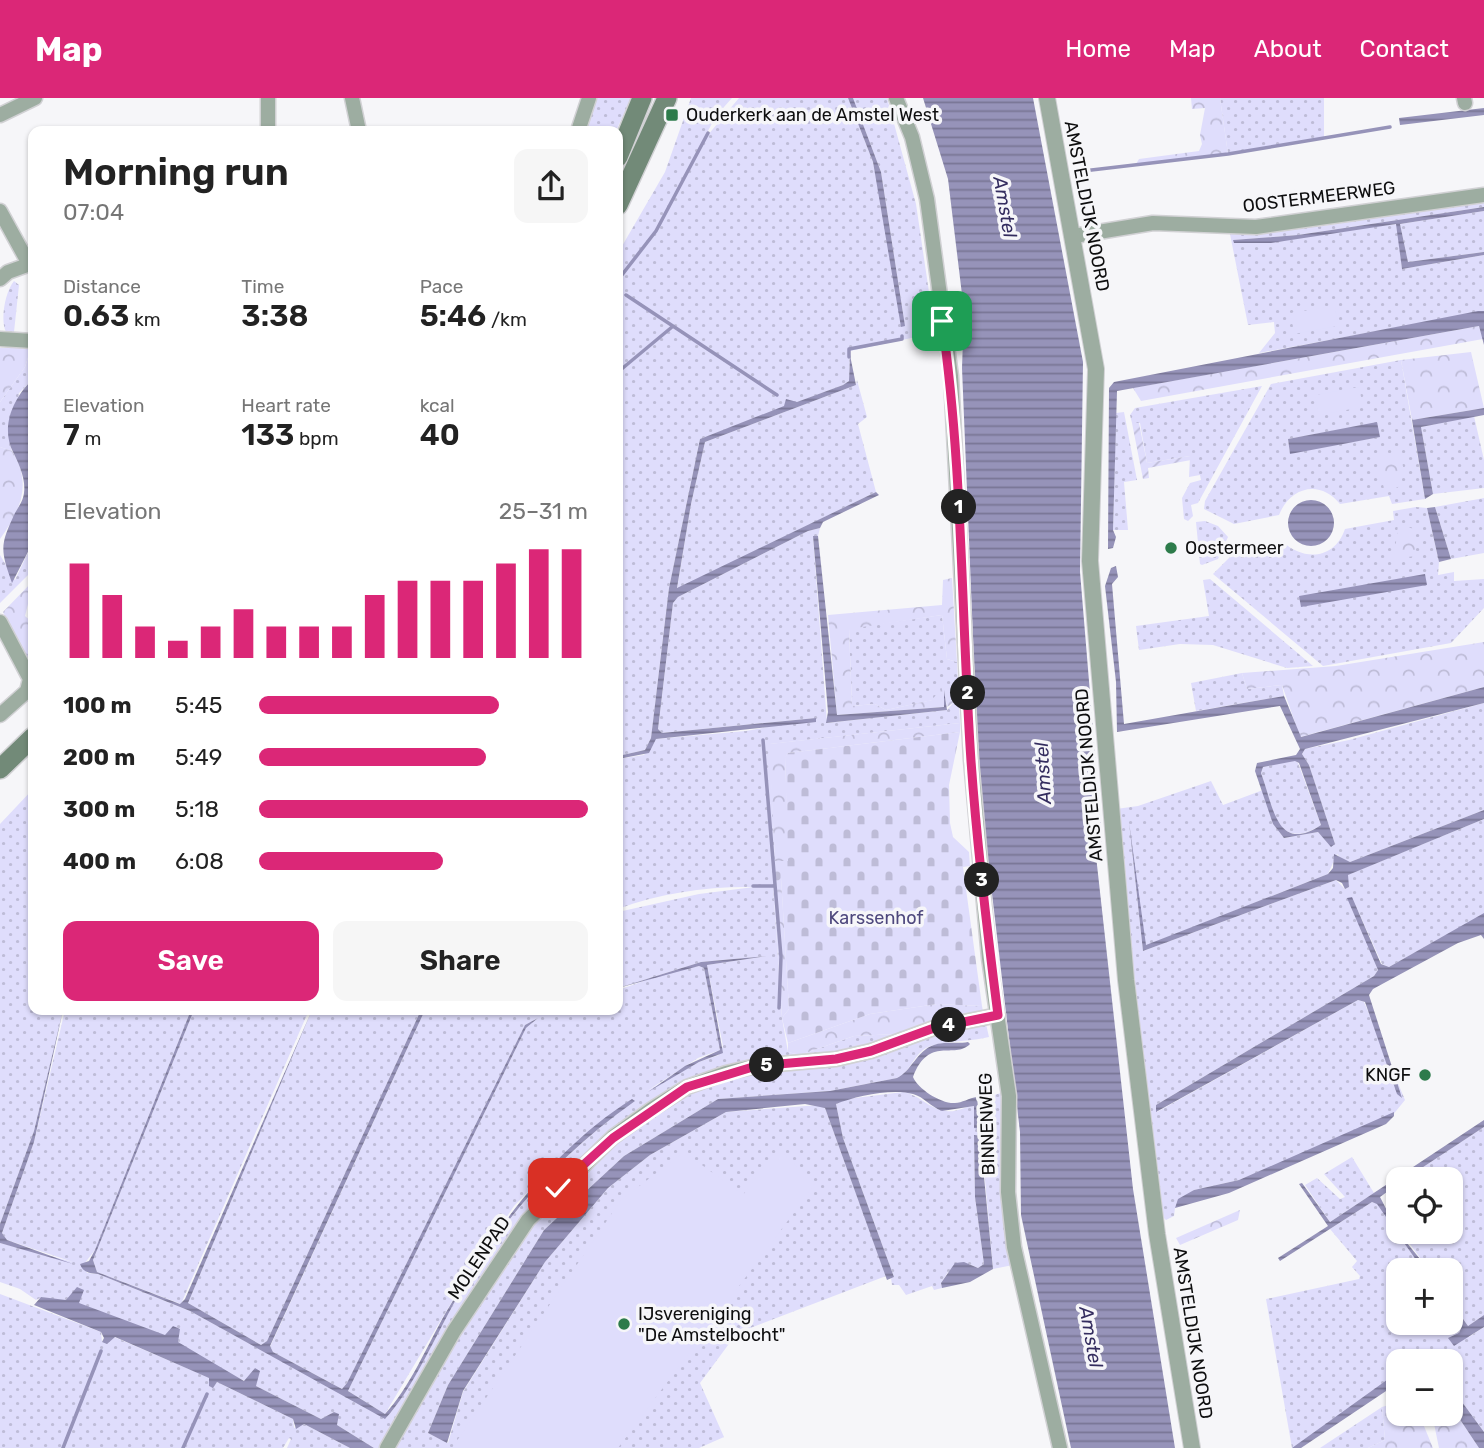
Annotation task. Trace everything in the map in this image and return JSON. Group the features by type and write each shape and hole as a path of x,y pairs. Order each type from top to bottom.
{"main road":[{"path":"623,145 642,98"},
{"path":"623,194 667,98"},
{"path":"0,769 28,742"}],"street":[{"path":"0,115 35,98"},
{"path":"268,98 268,126"},
{"path":"352,98 358,126"},
{"path":"580,126 589,98"},
{"name":"BINNENWEG","path":"896,98 912,137 927,199 951,376 968,712 988,946 1009,1096 1008,1192 1014,1247 1060,1448"},
{"name":"AMSTELDIJK NOORD","path":"1047,98 1096,369 1090,561 1126,980 1157,1234 1192,1448"},
{"name":"OOSTERMEERWEG","path":"1074,236 1153,223 1256,228 1484,195"},
{"path":"0,211 28,259"},
{"path":"0,279 28,265"},
{"path":"0,339 28,341"},
{"path":"0,622 28,676"},
{"path":"0,715 28,687"},
{"name":"MOLENPAD","path":"387,1448 454,1331 528,1220 613,1138 652,1109 687,1087 726,1073 756,1066 836,1059 871,1051 934,1028 998,1015"}],"green space":[{"path":"594,98 631,98 618,126 586,126"},
{"path":"691,98 732,98 716,116 702,142 739,98 848,98 873,162 905,326 881,172 853,98 887,98 916,204 935,333 850,351 849,381 843,385 700,439 669,588 651,738 645,750 623,755 623,244 665,172"},
{"path":"1191,98 1220,98 1228,154 1136,164 1139,159 1199,151 1205,108 1192,109"},
{"path":"1220,98 1324,98 1324,139 1228,154"},
{"path":"1484,202 1484,207 1298,235 1234,240 1234,243 1397,224 1402,269 1484,255 1484,311 1259,353 1275,333 1274,322 1248,325 1230,234 1313,224 1316,227 1436,209 1440,206"},
{"path":"1484,211 1484,252 1408,262 1400,224"},
{"path":"14,281 19,285 14,332 6,332 3,321 4,306"},
{"path":"1335,306 1338,326 1294,334 1291,313"},
{"path":"1479,326 1483,339 1141,401 1133,388"},
{"path":"0,348 28,348 25,367 0,402"},
{"path":"1471,352 1484,408 1412,420 1401,360"},
{"path":"28,358 28,384 19,393 10,444 12,451 0,447 0,402 25,367"},
{"path":"1401,360 1425,499 1392,504 1389,496 1340,504 1324,491 1306,490 1290,498 1279,515 1234,524 1204,509 1205,501 1271,384","holes":["1376,423 1379,437 1290,453 1288,439"]},
{"path":"857,380 867,417 858,424 876,492 677,589 691,504 705,442 856,385"},
{"path":"1262,386 1198,503 1191,505 1193,516 1188,521 1184,519 1182,498 1190,483 1201,480 1200,475 1189,477 1190,456 1147,463 1140,423 1132,423 1130,415 1135,408"},
{"path":"1359,387 1363,407 1318,415 1315,395"},
{"path":"1124,412 1137,480 1124,482 1128,530 1113,530 1116,413"},
{"path":"1474,416 1484,460 1484,488 1433,494 1421,427"},
{"path":"1132,423 1139,423 1147,463 1190,456 1191,460 1148,468 1149,478 1143,479"},
{"path":"0,447 12,451 22,475 23,486 18,508 0,539"},
{"path":"1400,453 1404,471 1400,486 1385,493 1377,457"},
{"path":"1484,498 1484,553 1451,559 1435,507"},
{"path":"1427,508 1439,562 1438,575 1454,572 1454,581 1484,579 1484,608 1451,643 1323,666 1213,574 1239,548 1282,541 1300,552 1318,554 1334,546 1345,529 1394,520 1393,511"},
{"path":"1205,521 1218,526 1228,537 1218,559 1202,565 1196,522"},
{"path":"1398,525 1415,529 1415,556 1394,559"},
{"path":"820,528 818,536 813,536 827,723 947,710 955,701 943,687 933,700 886,710 875,704 852,706 849,628 942,615 947,659 957,662 960,723 770,744 775,861 773,886 782,1018 788,1052 800,1055 854,1036 897,1034 983,1011 989,1037 929,1047 897,1078 830,1091 718,1099 624,1156 544,1230 448,1385 428,1433 448,1443 463,1392 545,1262 608,1188 650,1155 726,1112 820,1105 825,1108 886,1276 737,1333 700,1383 724,1437 699,1448 374,1448 337,1425 338,1414 334,1412 321,1419 256,1386 255,1368 245,1381 42,1297 36,1300 20,1289 0,1282 0,1243 73,1262 7,1240 2,1233 34,1142 64,1015 189,1015 95,1250 84,1264 87,1273 98,1274 190,1311 386,1418 406,1391 462,1289 497,1235 560,1164 634,1101 619,1108 566,1153 514,1206 466,1278 385,1414 348,1391 526,1028 538,1018 525,1025 347,1383 342,1389 273,1352 270,1347 423,1015 623,1015 623,988 667,973 699,966 704,968 720,1050 698,1058 647,1091 699,1062 719,1055 723,1046 707,965 767,956 701,962 623,986 623,911 699,894 754,887 685,892 623,907 623,758 644,755 656,739 746,731 816,718 662,733 658,729 673,603 678,597 808,531"},
{"path":"28,553 28,575 0,603 0,555 15,580"},
{"path":"952,578 957,662 947,659 942,615 849,629 852,706 875,704 886,710 932,700 943,686 956,701 947,707 944,691 944,707 837,715 828,615 942,605 943,580"},
{"path":"1210,579 1313,666 1287,668 1213,645 1180,644 1139,650 1136,626 1209,616 1203,580"},
{"path":"28,586 25,616 28,619 28,666 3,612"},
{"path":"1484,642 1484,687 1300,737 1282,685 1247,689 1242,673 1336,666"},
{"path":"1242,673 1247,689 1282,685 1284,696 1196,711 1191,683"},
{"path":"1484,703 1484,810 1350,862 1342,860 1337,854 1328,874 1145,946 1129,822 1143,951 1336,880 1345,889 1349,887 1347,875 1484,819 1484,914 1389,967 1382,964 1355,904 1378,970 1374,976 1156,1105 1157,1112 1358,1000 1364,1002 1405,1100 1392,1116 1239,1180 1194,1190 1175,1208 1174,1216 1166,1220 1161,1215 1138,1039 1116,809 1138,806 1211,781 1223,805 1263,790 1273,824 1284,838 1318,832 1328,843 1335,844 1309,765 1302,754 1305,749 1349,740"},
{"path":"960,723 960,732 788,753 785,758 789,861 775,861 769,744"},
{"name":"Karssenhof","path":"960,732 949,785 950,823 953,837 969,852 970,866 963,867 982,1006 937,1004 870,1014 788,1043 782,1018 789,1009 781,878 773,886 775,861 788,861 785,757 788,753"},
{"path":"1295,760 1321,825 1294,834 1285,830 1278,822 1261,773 1263,767"},
{"path":"28,794 28,1015 62,1015 34,1131 0,1224 0,824"},
{"path":"781,877 789,1009 782,1018 773,886"},
{"path":"937,1004 982,1006 983,1011 897,1034 854,1036 800,1055 788,1052 788,1043 870,1014"},
{"path":"192,1015 307,1015 181,1304 97,1272 93,1260"},
{"path":"310,1015 419,1015 267,1341 261,1345 188,1303"},
{"path":"903,1092 934,1108 946,1111 975,1106 974,1128 980,1108 979,1099 1001,1093 1000,1179 1013,1265 993,1269 981,1136 974,1136 975,1197 984,1264 978,1268 969,1264 948,1272 941,1283 942,1288 934,1290 932,1286 906,1295 899,1285 892,1285 891,1278 894,1277 843,1138 836,1104 847,1099"},
{"path":"1484,1127 1484,1315 1468,1326 1463,1319 1463,1258 1420,1258 1410,1244 1463,1244 1463,1167 1423,1167"},
{"name":"IJsvereniging \"De Amstelbocht\"","path":"684,1152 743,1195 774,1153 782,1153 816,1183 618,1448 452,1448 621,1200"},
{"path":"1352,1157 1374,1193 1330,1222 1305,1185 1317,1178 1340,1199 1345,1197 1324,1174"},
{"path":"1372,1202 1377,1203 1386,1216 1386,1244 1405,1244 1415,1258 1386,1258 1386,1335 1463,1335 1469,1337 1484,1327 1484,1432 1463,1403 1463,1349 1386,1349 1386,1390 1300,1448 1292,1448 1266,1299 1359,1279 1360,1276 1352,1267 1357,1261 1330,1229"},
{"path":"1240,1210 1238,1220 1180,1245 1176,1238"},
{"path":"0,1294 101,1332 102,1342 114,1337 210,1378 209,1386 213,1387 217,1382 293,1419 294,1428 304,1424 350,1448 287,1448 291,1439 289,1438 283,1448 0,1448"},
{"path":"1386,1406 1386,1426 1424,1426 1433,1448 1368,1448 1385,1440 1382,1407"},
{"path":"1382,1407 1385,1440 1368,1448 1320,1448"},
{"path":"1463,1424 1479,1448 1439,1448 1434,1426"}],"water":[{"path":"848,98 853,98 881,172 905,326 901,327 873,162"},
{"name":"Amstel","path":"923,98 1033,98 1083,362 1080,572 1102,839 1096,856 1133,1189 1175,1448 1071,1448 1021,1215 1020,1132 983,817 976,711 962,368 964,311 948,179"},
{"path":"1484,108 1484,115 1400,125 1399,118"},
{"path":"1484,207 1484,211 1400,224 1408,262 1484,252 1484,255 1402,269 1396,224 1271,243 1234,243 1233,240 1298,235"},
{"path":"1484,311 1484,345 1479,326 1117,391 1113,530 1116,537 1113,548 1108,549 1109,388 1114,382"},
{"path":"850,355 856,385 705,442 677,588 876,492 879,495 823,522 820,528 808,531 678,597 673,603 658,729 662,733 816,718 816,722 656,739 649,753 623,758 623,755 645,750 651,738 669,588 700,439 784,406 786,399 797,402 849,381"},
{"path":"28,384 28,552 12,583 3,547 23,499 24,482 8,432 11,412"},
{"path":"1484,408 1484,415 1421,427 1433,494 1425,499 1412,420"},
{"path":"1377,422 1380,437 1290,454 1288,439"},
{"path":"1311,500 1327,507 1334,523 1327,539 1311,546 1295,539 1288,523 1295,507"},
{"path":"1435,507 1451,559 1439,562 1427,508"},
{"path":"813,536 818,536 837,715 944,707 944,690 947,710 826,723 828,712"},
{"path":"1116,566 1118,577 1112,584 1124,724 1284,696 1301,737 1484,687 1484,703 1305,749 1302,754 1309,765 1335,844 1331,847 1318,832 1284,838 1273,824 1255,771 1257,763 1296,755 1300,749 1280,706 1117,732 1116,682 1105,586 1111,568","holes":["1295,761 1299,763 1321,825 1306,833 1294,834 1285,830 1273,811 1261,773 1263,767"]},
{"path":"1425,574 1427,585 1301,607 1299,596"},
{"path":"1484,810 1484,819 1348,875 1349,887 1345,889 1342,883 1336,880 1143,951 1129,822 1146,945 1328,874 1333,868 1334,854 1350,862"},
{"path":"1352,897 1381,964 1389,967 1484,913 1484,939 1481,935 1458,943 1373,989 1369,995 1402,1098 1397,1094 1365,1002 1358,1000 1156,1112 1156,1105 1374,976 1378,970 1347,898"},
{"path":"767,956 707,965 723,1053 699,1062 648,1092 685,1066 720,1050 704,968 699,966 623,986 701,962"},
{"path":"62,1015 34,1142 2,1233 7,1240 73,1264 0,1243 0,1224 34,1131"},
{"path":"189,1015 192,1015 93,1260 97,1272 180,1304 185,1299 310,1015 188,1303 261,1345 267,1341 419,1015 423,1015 270,1346 273,1352 342,1389 525,1025 538,1018 526,1028 348,1391 385,1414 410,1379 463,1283 483,1253 526,1195 575,1143 632,1099 635,1101 560,1163 497,1235 454,1304 406,1392 385,1419 190,1311 87,1272 80,1264 89,1261"},
{"path":"942,1043 970,1044 964,1048 934,1052 926,1056 913,1077 925,1091 949,1103 977,1097 980,1129 974,1128 974,1106 942,1111 917,1095 905,1092 874,1094 836,1104 843,1138 894,1277 887,1280 825,1108 805,1104 726,1112 650,1155 608,1188 545,1262 463,1391 447,1443 428,1433 448,1385 544,1230 624,1156 718,1099 830,1091 897,1078 928,1048"},
{"path":"1394,1112 1394,1116 1386,1124 1229,1193 1175,1208 1178,1199 1194,1190 1239,1180"},
{"path":"1484,1120 1484,1127 1423,1167 1413,1167"},
{"path":"974,1135 980,1136 993,1269 970,1282 942,1288 941,1283 955,1263 964,1262 978,1268 984,1264 975,1197"},
{"path":"1302,1183 1330,1222 1386,1185 1386,1193 1380,1197 1386,1209 1386,1217 1377,1204 1372,1202 1280,1261 1278,1258 1328,1226 1299,1184"},
{"path":"1405,1244 1419,1258 1415,1258"},
{"path":"77,1287 84,1290 79,1303 165,1335 173,1326 180,1329 178,1342 244,1381 255,1368 260,1371 256,1386 321,1419 334,1412 339,1414 337,1425 374,1448 350,1448 304,1424 296,1429 293,1419 217,1382 213,1388 209,1386 209,1378 115,1337 107,1344 102,1342 104,1338 101,1332 34,1305 41,1297 66,1300"},
{"path":"1484,1315 1484,1327 1454,1346 1448,1338 1463,1335 1463,1319 1468,1326"},
{"path":"1386,1381 1386,1391 1301,1448 1292,1448"},
{"path":"1463,1403 1484,1432 1484,1448 1479,1448 1463,1424"}],"waterway":[{"path":"1083,171 1228,154 1390,127"},
{"path":"623,274 656,231 708,133"},
{"path":"626,295 777,395"},
{"path":"623,368 672,327"},
{"path":"849,357 849,349 902,339 902,336"},
{"path":"763,740 781,957 779,1008"},
{"path":"753,886 773,886"},
{"path":"63,1448 101,1351"},
{"path":"183,1448 207,1394"}],"place":[{"name":"Ouderkerk aan de Amstel West","path":"672,115"},
{"name":"Oostermeer","path":"1171,548"},
{"name":"KNGF","path":"1425,1075"},
{"name":"IJsvereniging \"De Amstelbocht\"","path":"624,1324"}],"route":[{"path":"558,1188 613,1138 687,1087 756,1066 836,1059 871,1051 934,1028 998,1015 989,958 976,829 955,425 951,376 942,321"}]}
